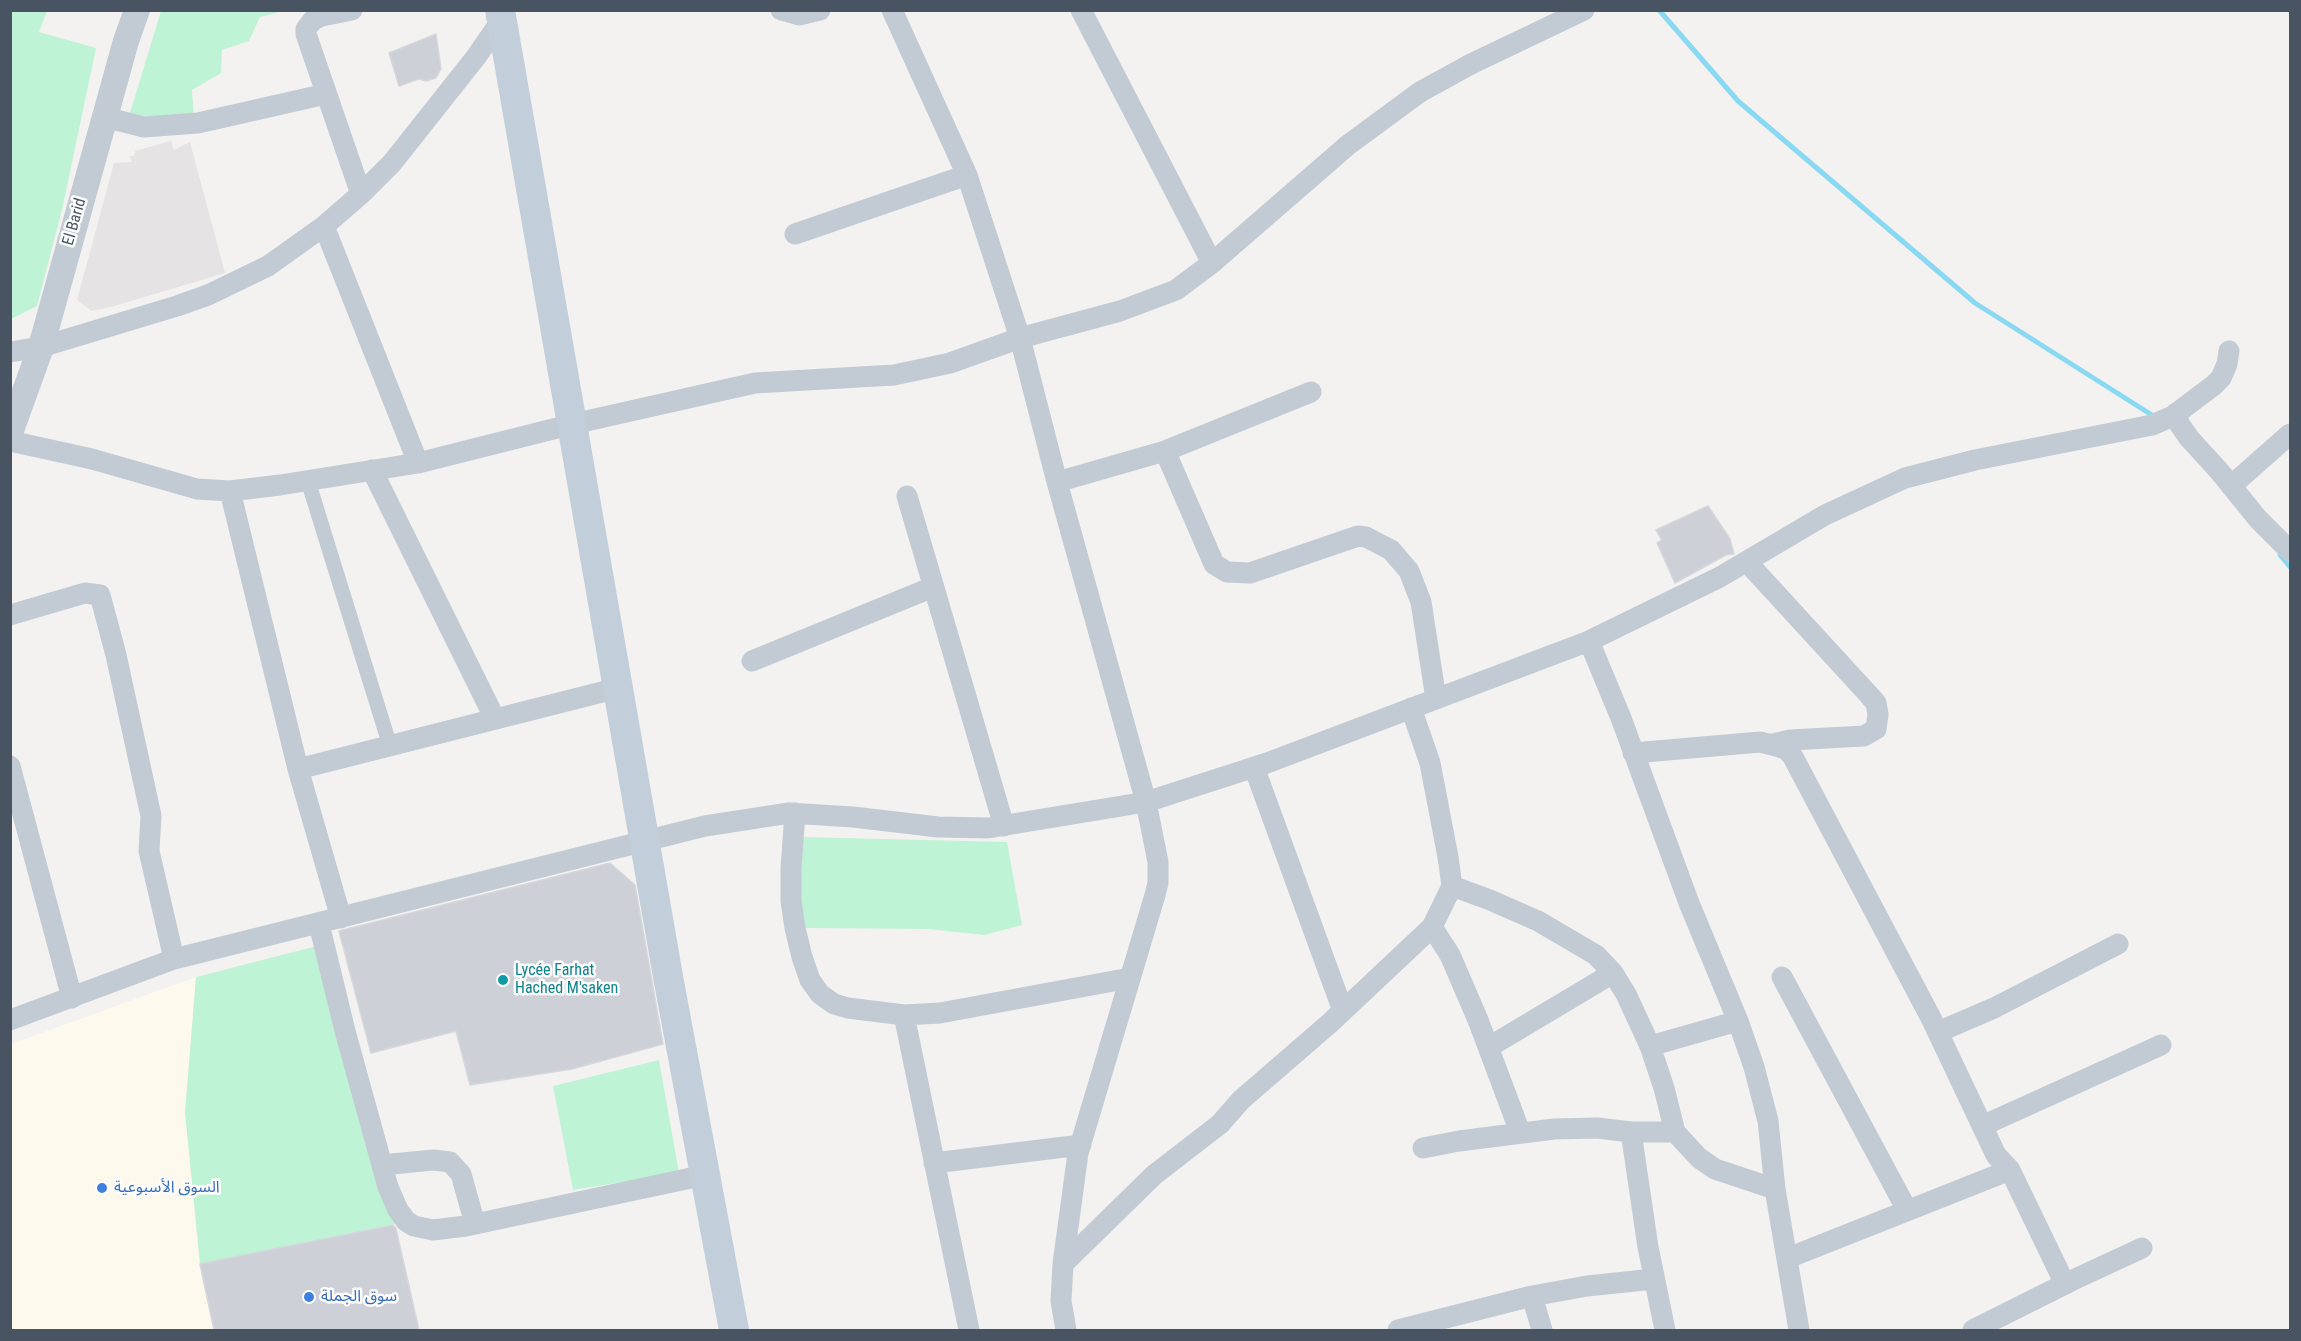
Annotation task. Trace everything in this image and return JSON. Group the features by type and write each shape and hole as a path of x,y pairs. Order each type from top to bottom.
{"main road":[{"path":"503,14 644,840 734,1330"}],"street":[{"name":"El Barid","path":"10,433 16,404 41,347 104,117 137,10"},
{"path":"352,10 322,16 313,20 306,29 307,43 361,194"},
{"path":"782,10 799,15 820,10"},
{"path":"892,10 967,175 1020,338 1057,483 1146,802 1158,862 1158,882 1081,1144 1063,1264 1061,1301 1066,1330"},
{"path":"1081,10 1212,263"},
{"path":"10,441 92,459 197,489 230,491 418,463 573,424 755,383 894,375 950,363 1020,338 1120,311 1176,290 1212,263 1348,145 1420,93 1471,64 1584,10"},
{"path":"10,352 41,347 131,321 208,295 268,266 324,226 392,163 476,57 503,14"},
{"path":"104,117 144,127 198,123 326,94"},
{"path":"795,234 967,175"},
{"path":"324,226 418,463"},
{"path":"10,1020 174,959 644,840 724,822 795,813 938,827 1004,826 1146,802 1254,767 1589,641 1666,605 1747,562 1825,515 1905,478 1975,460 2152,425 2175,414 2221,378 2229,351"},
{"path":"1057,483 1165,451 1311,392"},
{"path":"2175,414 2189,438 2258,519 2290,551"},
{"path":"2231,486 2290,434"},
{"path":"1165,451 1214,564 1227,572 1250,573 1358,536 1366,537 1391,550 1409,571 1421,602 1436,699"},
{"path":"372,470 495,719"},
{"path":"308,481 390,746"},
{"path":"230,491 298,769 341,918"},
{"path":"907,496 1004,826"},
{"path":"1747,562 1876,703 1878,714 1876,729 1864,736 1790,740 1773,744"},
{"path":"752,661 933,587"},
{"path":"10,615 86,593 92,592 100,595 116,655 151,816 149,851 174,959"},
{"path":"1589,641 1754,1067 1768,1120 1775,1189 1799,1330"},
{"path":"298,769 618,688"},
{"path":"1063,1264 1154,1175 1220,1124 1240,1100 1343,1011 1432,927 1452,886 1449,857 1430,763 1411,708"},
{"path":"1633,753 1760,742 1787,750 1793,757 1938,1032 1996,1155 2010,1170 2065,1284"},
{"path":"10,766 72,998"},
{"path":"1254,767 1343,1011"},
{"path":"795,813 791,901 802,957 810,980 820,994 834,1004 904,1015 940,1013 1130,978"},
{"path":"1452,886 1538,921 1596,956 1613,973 1626,994 1650,1046 1675,1132 1698,1158 1715,1169 1775,1189"},
{"path":"319,924 345,1031 382,1165 398,1210 406,1221 414,1226 433,1230 475,1224 705,1175"},
{"path":"1432,927 1450,955 1520,1132"},
{"path":"1938,1032 1994,1008 2118,945"},
{"path":"1488,1047 1613,973"},
{"path":"1782,977 1907,1210"},
{"path":"904,1015 969,1330"},
{"path":"1650,1046 1738,1021"},
{"path":"1982,1126 2161,1045"},
{"path":"1423,1148 1520,1132 1582,1128 1631,1132 1675,1132"},
{"path":"1631,1132 1643,1218 1665,1330"},
{"path":"934,1163 1081,1144"},
{"path":"382,1165 433,1160 450,1162 461,1174 475,1224"},
{"path":"1788,1258 2010,1170"},
{"path":"1972,1330 2142,1248"},
{"path":"1398,1330 1532,1296 1654,1279"},
{"path":"1532,1296 1542,1330"}],"shaded area":[{"path":"171,141 174,150 190,142 225,273 91,311 77,300 114,163 132,162 129,156 134,156 135,151"},
{"name":"السوق اﻷسبوعية","path":"196,977 185,1112 200,1264 214,1330 11,1330 11,1044"}],"green space":[{"path":"10,11 47,11 39,32 96,48 62,210 37,306 11,319"},
{"path":"161,11 283,11 260,17 249,41 222,50 221,73 192,90 194,120 159,119 130,113"},
{"path":"803,837 1007,842 1022,925 984,935 929,929 804,928 797,876"},
{"path":"317,946 395,1224 200,1264 185,1112 196,977"},
{"path":"659,1060 679,1173 573,1190 553,1086"}],"building":[{"path":"436,34 441,69 436,78 426,81 419,79 399,86 389,53"},
{"path":"1708,506 1730,539 1734,554 1726,555 1675,583 1657,543 1662,540 1656,530"},
{"name":"Lycée Farhat Hached M'saken","path":"610,863 635,885 663,1044 572,1069 470,1085 456,1031 371,1053 339,931"},
{"name":"سوق الجملة","path":"393,1225 396,1229 419,1330 214,1330 200,1264"}],"waterway":[{"path":"1659,10 1738,101 1975,303 2155,417"},
{"path":"2280,555 2290,567"}],"place":[{"name":"Lycée Farhat Hached M'saken","path":"503,980"},
{"name":"السوق اﻷسبوعية","path":"102,1188"},
{"name":"سوق الجملة","path":"309,1297"}]}
